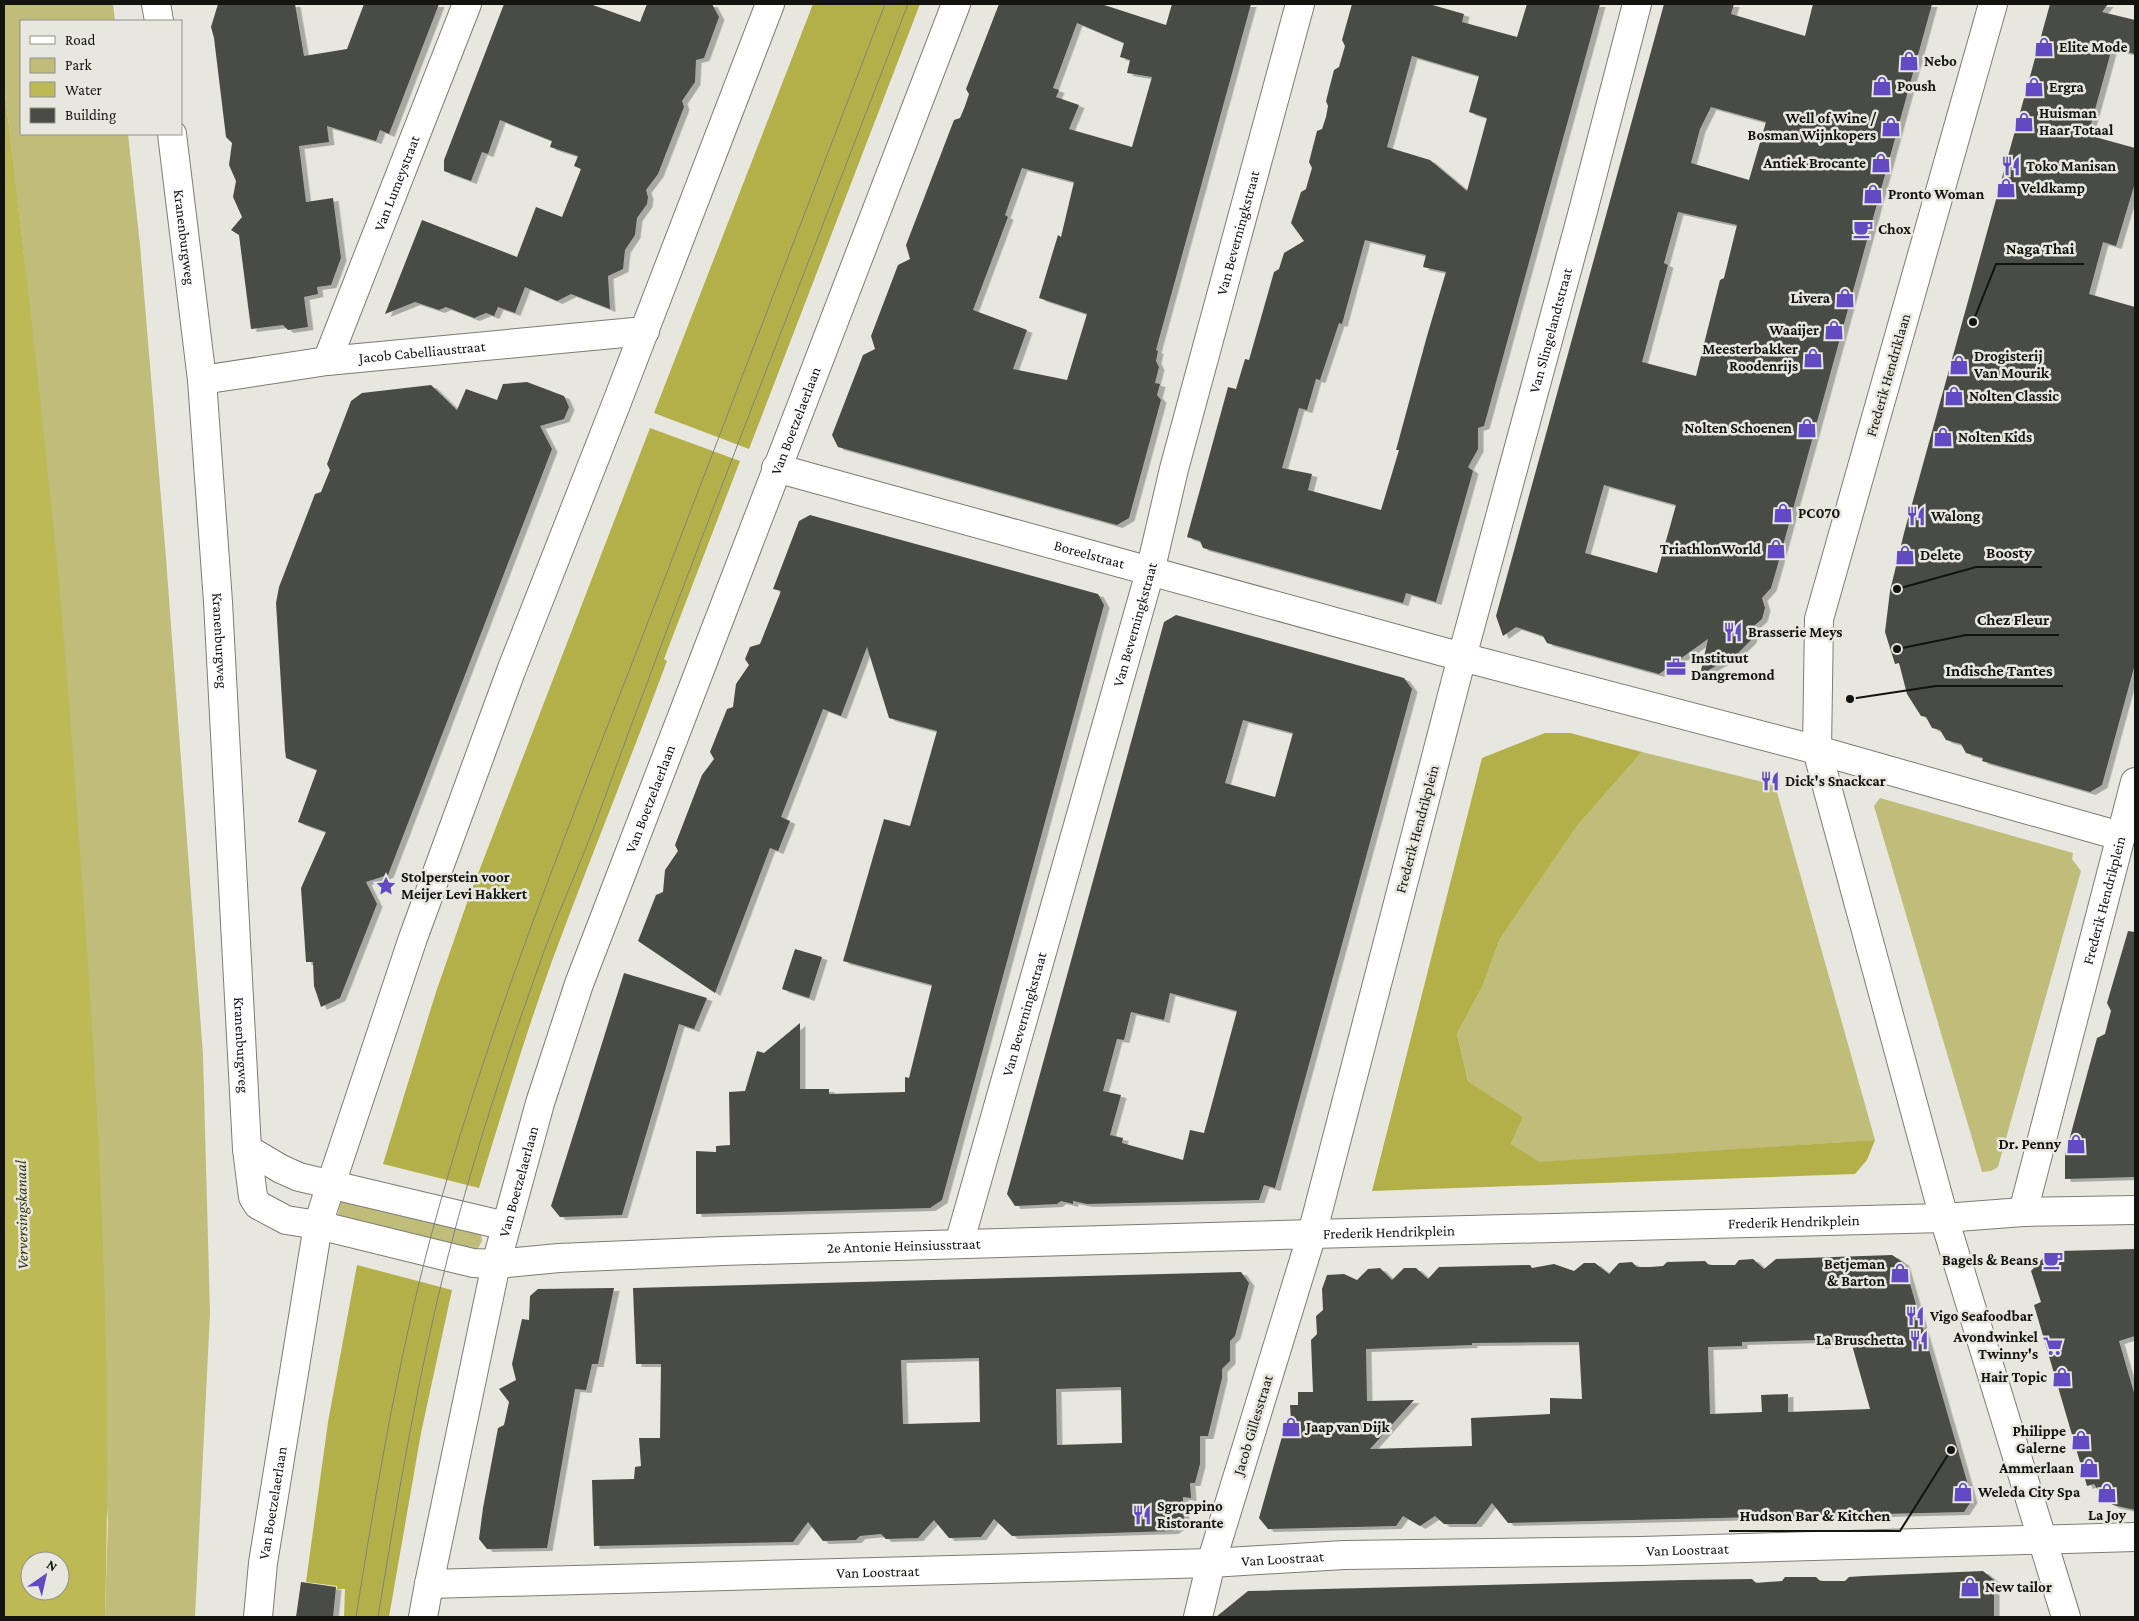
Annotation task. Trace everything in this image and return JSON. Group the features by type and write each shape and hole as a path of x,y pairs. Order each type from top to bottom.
{"street":[{"path":"156,4 158,20"},
{"name":"Van Lumeystraat","path":"327,361 467,4"},
{"name":"Van Boetzelaerlaan","path":"258,1617 263,1562 318,1225 331,1184 413,938 511,671 770,4"},
{"name":"Van Boetzelaerlaan","path":"424,1617 429,1584 496,1264 540,1103 579,984 956,4"},
{"name":"Van Beverningkstraat","path":"959,1244 1150,572 1174,469 1300,4"},
{"name":"Van Slingelandtstraat","path":"1462,656 1581,221 1638,4"},
{"name":"Frederik Hendriklaan","path":"1817,750 1819,619 1993,4"},
{"name":"Kranenburgweg","path":"172,135 202,380 218,612 247,1149 253,1197 258,1205 286,1220 318,1225 473,1264 496,1264"},
{"name":"Jacob Cabelliaustraat","path":"202,380 327,361 644,331"},
{"name":"Boreelstraat","path":"776,468 1462,656"},
{"name":"Frederik Hendrikplein","path":"2023,1212 2120,836 1817,750 1462,656 1312,1234 1944,1218 2023,1212 2135,1210"},
{"path":"1817,750 1944,1218 2066,1617"},
{"path":"2120,836 2135,782"},
{"path":"247,1149 299,1177 506,1226"},
{"name":"2e Antonie Heinsiusstraat","path":"496,1264 559,1258 1312,1234"},
{"name":"Jacob Gillesstraat","path":"1198,1617 1211,1563 1312,1234"},
{"name":"Van Loostraat","path":"429,1584 1211,1563 1344,1555 1641,1551 2135,1537"}],"green space":[{"path":"4,4 113,4 115,20 20,20 20,135 128,135 140,245 166,558 203,1055 210,1313 195,1617 105,1617 108,1523 25,266 4,85"},
{"path":"1642,752 1775,785 1875,1140 1538,1163 1511,1144 1523,1117 1468,1081 1457,1034 1483,985 1500,939 1577,826"},
{"path":"1880,798 2073,853 2072,859 2081,871 1998,1167 1991,1171 1982,1172 1874,806"},
{"path":"341,1201 481,1233 482,1241 476,1252 337,1219"}],"shaded area":[{"path":"813,4 920,4 749,449 654,413"},
{"path":"650,428 740,461 664,659 667,661 552,961 523,1046 479,1188 383,1164 436,992 469,897"},
{"path":"1545,733 1570,733 1642,752 1577,826 1500,939 1483,985 1457,1034 1468,1081 1523,1117 1511,1144 1539,1162 1875,1140 1867,1160 1855,1174 1372,1191 1482,758"},
{"path":"357,1265 452,1290 421,1433 389,1617 344,1617 345,1589 337,1589 337,1586 306,1582 328,1422"}],"water":[{"name":"Verversingskanaal","path":"4,85 59,584 84,908 100,1174 106,1351 107,1528 105,1617 4,1617"}],"building":[{"path":"218,4 295,4 304,56 347,49 364,4 439,4 389,134 380,130 376,141 327,126 329,142 299,146 306,202 333,198 341,258 331,285 317,287 318,294 304,297 308,327 288,330 283,325 251,329 239,235 231,230 242,217 233,197 236,181 229,165 232,143 226,137 211,27"},
{"path":"504,4 590,4 640,22 647,4 712,4 719,17 704,58 696,60 695,82 682,101 684,107 658,174 646,190 647,204 637,218 635,235 625,250 623,269 608,276 610,309 571,294 557,301 525,287 515,313 498,307 494,316 486,313 474,318 446,307 439,310 415,302 385,314 422,220 517,257 536,207 562,217 581,169 574,166 578,156 550,147 552,141 500,120 488,154 482,152 471,181 444,171 444,160"},
{"path":"999,4 1101,4 1166,25 1172,4 1251,4 1156,350 1158,351 1156,361 1159,367 1155,383 1160,384 1157,395 1161,400 1129,518 1117,525 838,447 832,435 863,355 875,349 871,336 898,265 910,259 906,245 954,120 960,118 965,106 969,94 966,89","holes":["1077,23 1124,43 1120,57 1130,60 1127,73 1152,77 1132,147 1069,129 1079,105 1056,97 1059,90 1053,88","1022,168 1074,182 1061,237 1058,235 1039,298 1087,314 1067,380 1013,369 1027,330 973,310 1008,217 1005,215"]},
{"path":"1352,4 1429,4 1464,14 1462,22 1517,37 1527,4 1600,4 1484,426 1478,428 1478,449 1468,467 1473,471 1436,602 1406,593 1403,603 1203,548 1200,541 1187,537 1228,387 1236,389 1245,359 1249,360 1274,272 1279,269 1284,253 1304,241 1291,223 1301,192 1306,189 1312,168 1309,162 1317,131 1322,129 1326,117 1328,106 1326,101 1334,70 1339,67 1345,46 1342,40","holes":["1412,56 1479,76 1469,112 1487,118 1467,191 1430,160 1387,147","1365,240 1426,255 1423,267 1446,272 1396,450 1399,450 1381,510 1308,490 1312,474 1282,468 1299,408 1307,410 1316,379 1320,380 1339,323 1342,324"]},
{"path":"1664,4 1734,4 1731,14 1805,36 1813,4 1932,4 1776,571 1771,588 1762,598 1765,608 1762,619 1755,625 1751,640 1737,654 1700,675 1708,639 1659,674 1547,643 1543,636 1516,627 1503,636 1496,616","holes":["1711,107 1766,122 1749,180 1691,163 1700,129","1678,212 1737,225 1724,278 1720,280 1696,376 1642,362 1668,265 1664,263","1604,485 1676,505 1657,573 1585,553"]},
{"path":"2050,4 2108,4 2102,12 2135,20 2135,54 2112,48 2088,135 2135,148 2135,183 2116,246 2103,242 2089,294 2135,307 2135,664 2102,785 2090,792 1982,761 1983,758 1966,753 1961,744 1946,740 1940,730 1932,728 1926,717 1921,716 1907,694 1899,663 1895,664 1885,632 1890,591 1904,533"},
{"path":"527,382 564,396 569,407 564,419 540,426 552,449 388,875 366,882 377,904 340,998 321,1007 314,986 313,962 306,962 301,888 326,832 298,822 317,770 286,758 276,603 279,587 315,494 321,492 330,470 327,464 351,401 362,393 431,385 457,410 466,389 497,400 503,384"},
{"path":"810,515 1098,594 1104,605 942,1200 930,1208 696,1214 696,1151 716,1152 716,1146 730,1145 729,1092 745,1091 757,1051 764,1053 800,1023 800,1089 829,1089 829,1094 905,1092 905,1077 909,1078 932,985 843,961 884,819 910,826 937,731 889,718 867,647 841,716 823,709 781,817 790,821 778,851 770,848 715,993 638,941 656,895 663,892 665,870 678,851 675,845 702,775 714,759 710,752 727,709 733,707 736,684 749,665 745,659 750,647 760,644 781,591 773,589 799,521"},
{"path":"1176,615 1404,678 1412,689 1275,1188 1264,1185 1259,1200 1087,1204 1073,1201 1073,1204 1061,1201 1057,1204 1015,1206 1007,1194 1164,622","holes":["1243,720 1293,733 1275,797 1225,783","1170,993 1237,1011 1204,1133 1190,1130 1183,1160 1122,1143 1123,1138 1110,1135 1121,1095 1103,1091 1117,1039 1124,1040 1131,1012 1164,1020"]},
{"path":"2128,931 2135,932 2135,1177 2065,1179 2065,1155 2097,1038 2105,1034 2111,1011 2107,1003"},
{"path":"795,949 822,957 809,998 782,989"},
{"path":"624,973 707,998 694,1029 679,1024 622,1215 560,1217 551,1206"},
{"path":"2135,1249 2135,1336 2119,1341 2135,1396 2135,1510 2113,1505 2103,1498 2094,1484 2087,1486 2034,1305 2041,1302 2031,1271 2046,1255 2060,1251"},
{"path":"1892,1255 1904,1263 1972,1500 1964,1512 1508,1523 1492,1503 1476,1524 1444,1524 1435,1516 1420,1526 1403,1516 1396,1526 1268,1529 1259,1518 1285,1426 1291,1421 1290,1405 1298,1405 1298,1392 1313,1392 1311,1340 1317,1334 1316,1316 1323,1310 1322,1289 1327,1275 1344,1274 1357,1280 1368,1269 1380,1268 1392,1280 1404,1268 1416,1268 1428,1279 1439,1267 1530,1265 1532,1268 1554,1264 1574,1271 1584,1263 1595,1263 1609,1274 1619,1263 1632,1262 1637,1267 1663,1266 1667,1262 1705,1261 1709,1265 1735,1265 1739,1260 1753,1259 1764,1269 1776,1259","holes":["1850,1338 1870,1409 1788,1412 1788,1394 1761,1395 1762,1412 1710,1414 1708,1347 1742,1346 1742,1342 1818,1340 1820,1346","1579,1342 1582,1399 1550,1398 1550,1414 1471,1418 1472,1446 1370,1449 1414,1400 1367,1401 1366,1349 1472,1345 1472,1343"]},
{"path":"1241,1272 1249,1283 1235,1336 1230,1341 1230,1361 1222,1369 1222,1378 1208,1436 1200,1436 1200,1464 1195,1483 1190,1483 1191,1498 1183,1497 1184,1523 1173,1531 1012,1536 994,1519 981,1537 949,1538 934,1520 918,1538 886,1539 881,1534 860,1536 856,1540 823,1541 808,1522 793,1542 594,1546 592,1480 634,1479 635,1467 641,1466 639,1438 660,1438 661,1364 636,1364 633,1288","holes":["979,1358 980,1422 903,1424 901,1360","1121,1387 1122,1443 1057,1445 1056,1389"]},
{"path":"614,1288 598,1364 592,1364 586,1390 575,1389 547,1548 487,1549 479,1539 483,1508 498,1428 504,1425 509,1402 499,1389 516,1380 512,1364 522,1319 529,1320 530,1296 538,1289"},
{"path":"1983,1571 1994,1580 1994,1617 1216,1617 1248,1591 1684,1580 1752,1579 1756,1583 1782,1581 1785,1577 1816,1577 1820,1581 1845,1581 1849,1577"},
{"path":"301,1582 336,1587 333,1617 296,1617"}],"tram line":[{"path":"356,1617 382,1462 413,1308 439,1207 484,1061 534,918 885,4"},
{"path":"378,1617 409,1436 437,1301 469,1178 506,1061 546,946 594,827 710,518 908,4"}],"place":[{"name":"Elite Mode","path":"2044,47"},
{"name":"Nebo","path":"1909,61"},
{"name":"Poush","path":"1882,86"},
{"name":"Ergra","path":"2034,87"},
{"name":"Huisman Haar Totaal","path":"2024,122"},
{"name":"Well of Wine / Bosman Wijnkopers","path":"1891,127"},
{"name":"Antiek Brocante","path":"1881,163"},
{"name":"Toko Manisan","path":"2011,166"},
{"name":"Veldkamp","path":"2006,188"},
{"name":"Pronto Woman","path":"1873,194"},
{"name":"Chox","path":"1863,229"},
{"name":"Livera","path":"1845,298"},
{"name":"Naga Thai","path":"1973,322"},
{"name":"Waaijer","path":"1834,330"},
{"name":"Meesterbakker Roodenrijs","path":"1813,358"},
{"name":"Drogisterij Van Mourik","path":"1959,365"},
{"name":"Nolten Classic","path":"1954,396"},
{"name":"Nolten Schoenen","path":"1807,428"},
{"name":"Nolten Kids","path":"1943,437"},
{"name":"PC070","path":"1783,513"},
{"name":"Walong","path":"1916,516"},
{"name":"TriathlonWorld","path":"1776,549"},
{"name":"Delete","path":"1905,555"},
{"name":"Boosty","path":"1897,589"},
{"name":"Brasserie Meys","path":"1733,632"},
{"name":"Chez Fleur","path":"1897,649"},
{"name":"Instituut Dangremond","path":"1676,667"},
{"name":"Indische Tantes","path":"1850,699"},
{"name":"Dick's Snackcar","path":"1770,781"},
{"name":"Stolperstein voor Meijer Levi Hakkert","path":"386,886"},
{"name":"Dr. Penny","path":"2076,1144"},
{"name":"Bagels & Beans","path":"2053,1260"},
{"name":"Betjeman & Barton","path":"1900,1273"},
{"name":"Vigo Seafoodbar","path":"1915,1316"},
{"name":"La Bruschetta","path":"1919,1340"},
{"name":"Avondwinkel Twinny's","path":"2053,1346"},
{"name":"Hair Topic","path":"2062,1377"},
{"name":"Jaap van Dijk","path":"1291,1427"},
{"name":"Philippe Galerne","path":"2081,1440"},
{"name":"Hudson Bar & Kitchen","path":"1951,1450"},
{"name":"Ammerlaan","path":"2089,1468"},
{"name":"Weleda City Spa","path":"1963,1492"},
{"name":"La Joy","path":"2107,1493"},
{"name":"Sgroppino Ristorante","path":"1142,1515"},
{"name":"New tailor","path":"1970,1587"}]}
